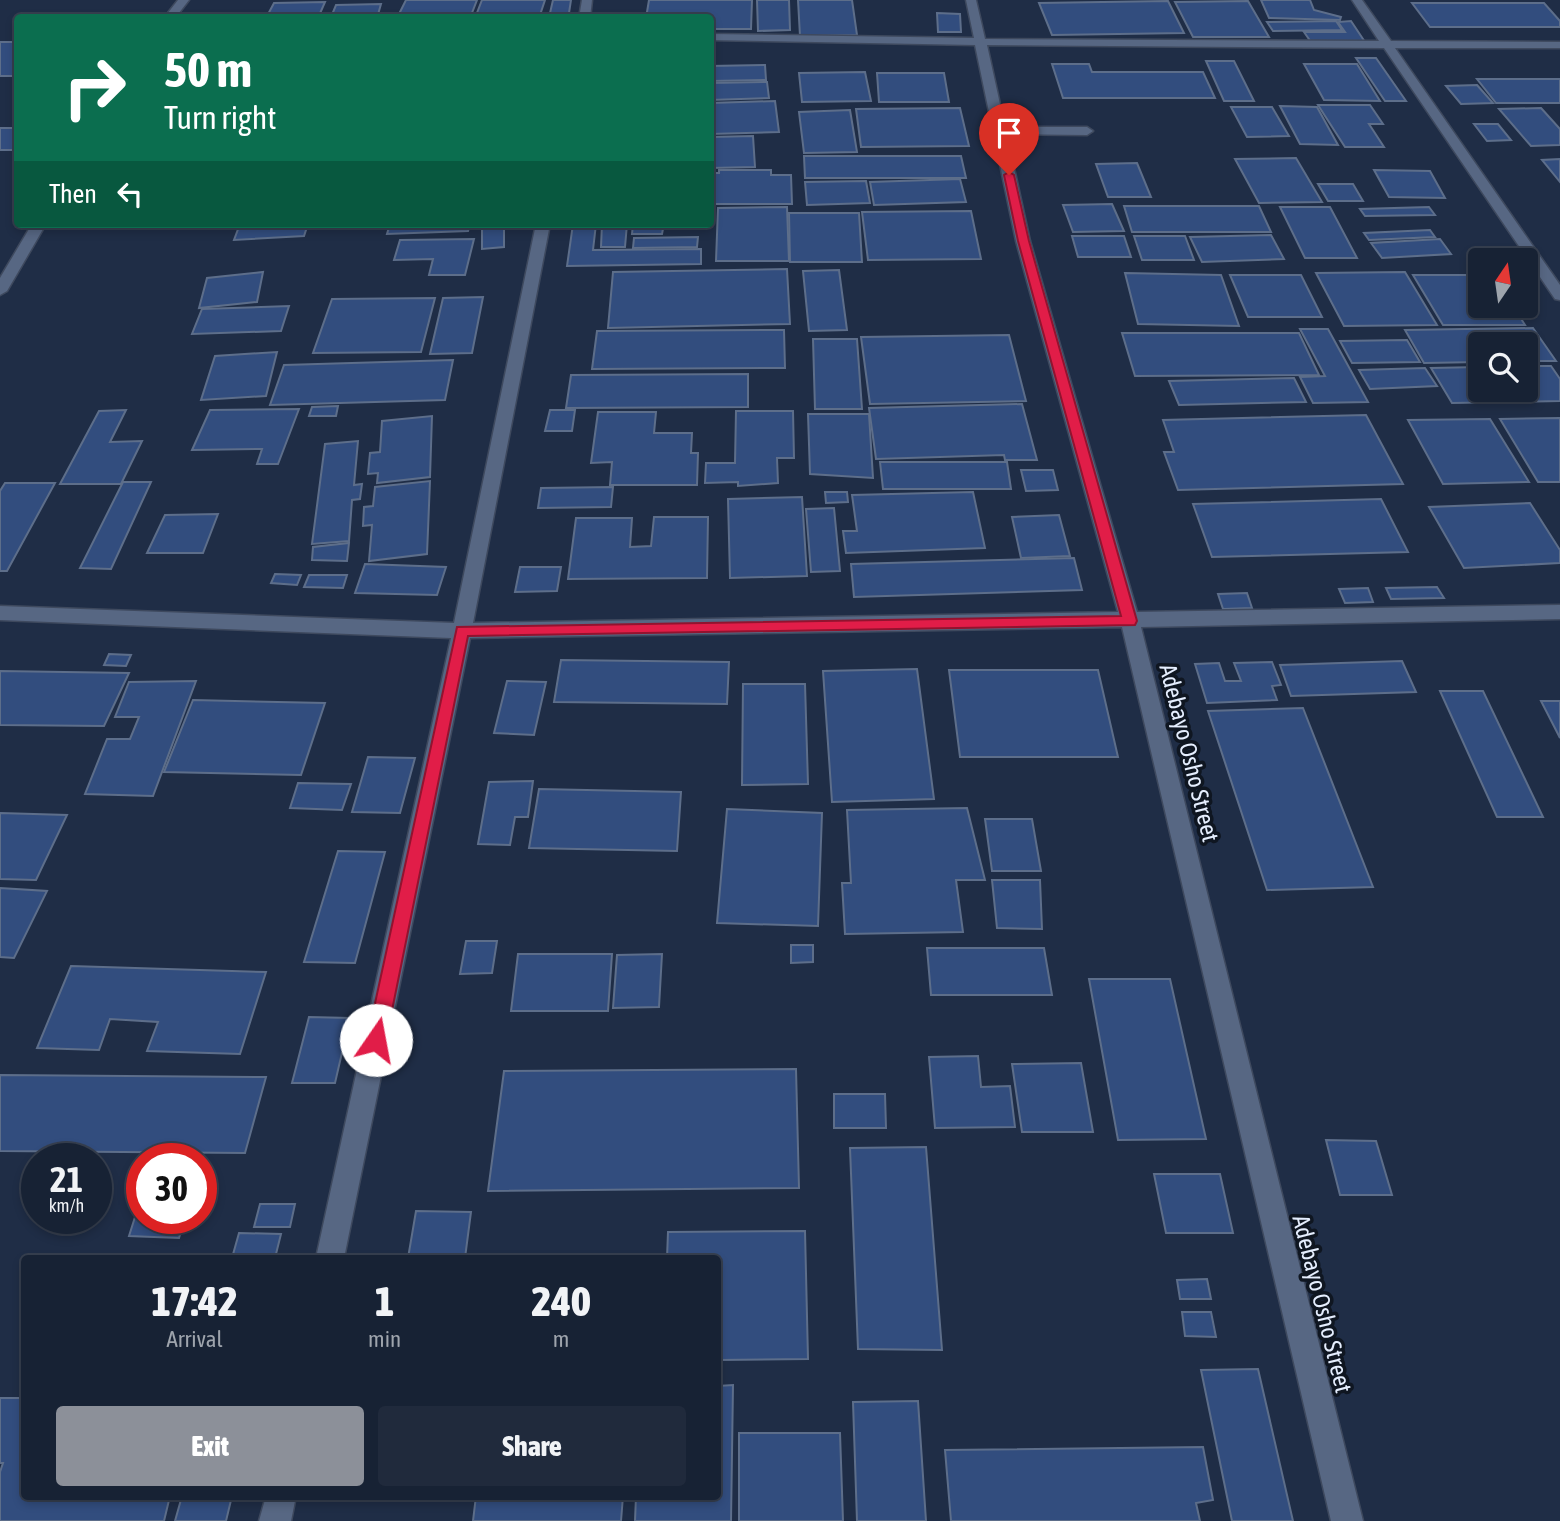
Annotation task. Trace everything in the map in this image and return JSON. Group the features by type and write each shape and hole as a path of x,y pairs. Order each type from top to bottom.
{"street":[{"path":"172,14 184,0"},
{"name":"Adebayo Osho Street","path":"971,0 1023,241 1130,621 1347,1521"},
{"path":"1357,0 1560,296"},
{"path":"714,37 981,42 1560,45"},
{"path":"1000,131 1087,131"},
{"path":"0,291 37,228"},
{"path":"331,1255 462,631 542,228"},
{"path":"0,613 462,631 1560,612"},
{"path":"275,1521 280,1500"}],"building":[{"path":"406,0 477,0 472,14 399,14"},
{"path":"482,0 545,0 540,14 477,14"},
{"path":"553,0 571,0 569,13 550,13"},
{"path":"649,0 752,0 751,29 714,29 714,14 647,14"},
{"path":"757,0 789,0 790,30 758,31"},
{"path":"798,0 852,0 857,35 800,36"},
{"path":"1261,0 1310,0 1314,10 1341,17 1340,20 1269,18"},
{"path":"1168,1 1184,33 1052,35 1039,3"},
{"path":"1248,1 1269,37 1193,37 1175,2"},
{"path":"325,2 320,14 268,14 274,3"},
{"path":"1412,3 1544,3 1560,21 1560,27 1430,27"},
{"path":"381,4 378,14 332,14 336,5"},
{"path":"937,13 960,14 961,32 938,32"},
{"path":"1336,21 1342,30 1273,31 1267,22"},
{"path":"1351,21 1365,42 1311,42 1304,32 1345,32 1338,22"},
{"path":"0,42 14,42 14,76 0,76"},
{"path":"1356,58 1376,58 1406,101 1385,101"},
{"path":"1206,61 1234,61 1254,101 1224,101"},
{"path":"1052,64 1089,64 1092,72 1203,72 1215,98 1063,98"},
{"path":"1304,64 1357,64 1380,101 1324,100"},
{"path":"765,65 766,80 714,81 714,66"},
{"path":"865,72 871,101 802,102 799,73"},
{"path":"877,73 944,73 949,102 879,102"},
{"path":"1477,79 1560,79 1560,103 1496,103"},
{"path":"767,82 769,98 714,100 714,83"},
{"path":"1477,85 1493,103 1461,104 1446,86"},
{"path":"775,101 779,132 714,134 714,103"},
{"path":"1318,105 1370,105 1383,124 1369,124 1384,147 1345,147"},
{"path":"1280,106 1317,107 1338,145 1300,144"},
{"path":"1231,107 1272,107 1289,136 1247,137"},
{"path":"960,108 969,146 861,147 856,109"},
{"path":"1541,108 1560,129 1560,145 1531,146 1499,109"},
{"path":"850,110 857,152 804,153 799,112"},
{"path":"1474,124 1498,124 1511,140 1487,141"},
{"path":"0,128 14,128 14,150 0,150"},
{"path":"753,136 755,167 714,168 714,137"},
{"path":"804,156 961,156 966,178 805,178"},
{"path":"1296,158 1322,202 1259,203 1235,159"},
{"path":"1560,159 1560,182 1542,160"},
{"path":"1137,163 1151,197 1108,197 1096,164"},
{"path":"719,170 771,170 771,175 791,175 792,204 714,204 714,173 719,173"},
{"path":"1374,170 1430,171 1445,198 1389,197"},
{"path":"960,179 966,202 874,205 870,182"},
{"path":"866,181 870,203 807,205 805,182"},
{"path":"1318,184 1353,184 1363,201 1328,201"},
{"path":"1112,204 1124,231 1073,232 1063,205"},
{"path":"1124,206 1259,206 1271,232 1132,232"},
{"path":"787,207 789,261 716,261 718,208"},
{"path":"1280,207 1330,207 1357,258 1305,258"},
{"path":"1429,207 1435,215 1365,216 1360,209"},
{"path":"971,211 981,259 868,260 862,212"},
{"path":"789,213 859,213 862,262 790,262"},
{"path":"238,228 307,228 304,236 234,240"},
{"path":"389,228 469,228 468,231 387,234"},
{"path":"482,228 504,228 504,247 482,249"},
{"path":"572,228 596,228 593,250 701,249 701,264 567,266"},
{"path":"602,228 627,228 625,247 601,247"},
{"path":"633,228 663,228 662,234 632,234"},
{"path":"1430,230 1435,237 1369,240 1364,233"},
{"path":"1271,235 1284,259 1202,262 1190,237"},
{"path":"1072,236 1124,236 1131,257 1078,257"},
{"path":"1134,236 1185,236 1194,260 1142,260"},
{"path":"698,237 697,247 633,248 634,238"},
{"path":"474,239 465,275 429,275 433,259 394,260 400,240"},
{"path":"1440,239 1451,254 1382,258 1371,243"},
{"path":"787,269 790,324 608,328 613,272"},
{"path":"839,270 847,330 809,331 803,271"},
{"path":"263,272 257,302 199,308 207,278"},
{"path":"1405,272 1437,325 1344,326 1316,273"},
{"path":"1125,273 1221,275 1239,326 1138,324"},
{"path":"1230,275 1301,275 1322,317 1248,317"},
{"path":"1413,275 1468,275 1468,318 1521,318 1525,325 1443,325"},
{"path":"483,297 472,353 430,354 443,298"},
{"path":"435,298 421,352 313,353 332,299"},
{"path":"289,306 281,331 192,334 202,309"},
{"path":"1533,328 1536,332 1468,332 1468,362 1424,363 1405,330"},
{"path":"1300,329 1328,329 1368,402 1313,403 1300,377 1325,376"},
{"path":"784,330 785,368 592,369 597,331"},
{"path":"1122,333 1299,333 1319,375 1135,376"},
{"path":"1009,335 1026,401 870,404 861,337"},
{"path":"1538,335 1556,361 1538,361"},
{"path":"813,339 857,339 862,409 815,409"},
{"path":"1407,340 1420,362 1352,363 1340,341"},
{"path":"277,352 266,396 201,400 215,356"},
{"path":"453,360 445,400 270,405 284,365"},
{"path":"1538,366 1551,366 1560,379 1560,401 1538,401"},
{"path":"1468,367 1468,402 1506,402 1452,403 1431,368"},
{"path":"1425,368 1437,386 1370,389 1359,370"},
{"path":"748,374 748,407 566,408 571,375"},
{"path":"1294,378 1306,402 1179,405 1169,381"},
{"path":"1022,404 1037,460 1005,460 1004,455 876,459 869,408"},
{"path":"338,406 336,416 309,416 312,407"},
{"path":"299,409 278,464 257,464 262,449 192,450 210,410"},
{"path":"126,410 110,442 142,441 121,484 60,484 99,411"},
{"path":"550,410 575,410 572,431 545,431"},
{"path":"736,411 793,411 794,458 777,458 778,483 738,486 738,482 705,483 706,463 735,463"},
{"path":"598,412 656,412 654,433 692,433 691,453 698,453 697,485 610,485 612,462 591,463"},
{"path":"808,414 869,414 873,478 810,474"},
{"path":"1366,415 1403,484 1178,490 1164,452 1174,452 1163,420"},
{"path":"432,416 430,477 377,483 378,473 368,474 370,453 380,452 382,421"},
{"path":"1560,418 1560,482 1538,482 1500,419"},
{"path":"1490,419 1529,482 1443,484 1408,420"},
{"path":"358,441 354,485 362,484 360,499 352,500 349,541 312,544 325,444"},
{"path":"880,462 1007,462 1011,489 883,489"},
{"path":"1021,470 1053,470 1058,490 1026,491"},
{"path":"430,481 427,554 369,561 372,525 363,526 364,507 373,506 375,487"},
{"path":"123,482 151,482 111,569 80,568"},
{"path":"5,483 55,483 7,571 0,571 0,491"},
{"path":"613,487 611,507 538,508 541,488"},
{"path":"825,492 847,492 848,502 826,503"},
{"path":"973,492 985,548 846,553 843,531 857,531 852,495"},
{"path":"802,497 807,576 730,578 728,499"},
{"path":"1381,499 1408,552 1212,557 1193,504"},
{"path":"1530,503 1560,550 1560,563 1464,568 1429,507"},
{"path":"834,508 840,571 811,572 806,509"},
{"path":"218,514 203,553 147,553 165,515"},
{"path":"1059,515 1070,556 1021,558 1012,517"},
{"path":"654,517 708,517 707,578 568,579 576,518 632,518 630,547 651,546"},
{"path":"349,543 347,561 312,560 313,547"},
{"path":"1074,558 1082,590 854,597 851,564"},
{"path":"365,564 446,567 437,595 355,593"},
{"path":"520,567 561,567 557,591 515,592"},
{"path":"275,574 301,575 297,585 271,583"},
{"path":"309,575 347,575 343,588 304,587"},
{"path":"1437,587 1444,598 1391,599 1386,588"},
{"path":"1368,588 1373,602 1345,603 1339,589"},
{"path":"1247,593 1252,608 1223,609 1218,594"},
{"path":"109,654 131,655 126,666 104,665"},
{"path":"561,660 729,662 727,704 554,702"},
{"path":"1402,661 1416,692 1291,696 1280,665"},
{"path":"1272,662 1281,685 1272,686 1277,700 1207,703 1195,664 1219,663 1225,681 1241,681 1234,663"},
{"path":"917,669 934,799 832,802 823,671"},
{"path":"949,670 1098,670 1118,757 960,757"},
{"path":"0,671 129,673 104,726 0,725"},
{"path":"196,681 153,796 85,794 107,739 130,739 139,717 115,717 129,682"},
{"path":"507,681 546,682 534,735 494,733"},
{"path":"743,684 805,684 808,784 742,785"},
{"path":"1440,691 1483,691 1543,817 1497,817"},
{"path":"193,700 325,703 301,775 164,772"},
{"path":"1541,701 1560,701 1560,738"},
{"path":"1303,708 1373,887 1267,890 1208,711"},
{"path":"368,757 415,758 400,813 352,812"},
{"path":"533,781 528,817 515,817 510,845 478,844 489,782"},
{"path":"298,783 351,784 342,810 290,808"},
{"path":"539,789 681,792 677,851 529,848"},
{"path":"967,808 985,880 956,880 963,932 845,934 842,883 851,883 847,810"},
{"path":"727,809 822,813 818,926 717,923"},
{"path":"0,813 67,815 36,880 0,879"},
{"path":"985,819 1032,819 1041,871 992,871"},
{"path":"338,851 385,852 355,963 304,962"},
{"path":"992,880 1040,880 1042,929 997,928"},
{"path":"0,888 47,891 14,958 0,957"},
{"path":"466,941 497,941 492,973 460,974"},
{"path":"791,945 813,945 813,962 791,963"},
{"path":"927,948 1044,948 1052,995 931,995"},
{"path":"518,954 612,954 608,1011 511,1011"},
{"path":"662,954 659,1007 613,1008 617,955"},
{"path":"71,966 266,972 240,1054 147,1051 158,1022 110,1019 99,1050 37,1048"},
{"path":"1089,979 1170,979 1206,1139 1118,1140"},
{"path":"309,1017 350,1018 335,1083 292,1083"},
{"path":"978,1056 981,1087 1010,1086 1015,1127 935,1128 929,1057"},
{"path":"1081,1063 1093,1132 1022,1132 1012,1064"},
{"path":"796,1069 799,1188 488,1191 504,1071"},
{"path":"0,1075 266,1077 245,1153 217,1153 217,1143 126,1143 126,1152 112,1152 112,1143 21,1143 21,1151 0,1151"},
{"path":"834,1094 885,1094 886,1128 834,1128"},
{"path":"1326,1140 1376,1141 1392,1195 1340,1195"},
{"path":"926,1147 942,1350 858,1349 850,1148"},
{"path":"1154,1174 1220,1174 1233,1233 1166,1233"},
{"path":"260,1204 295,1204 290,1227 254,1227"},
{"path":"416,1211 471,1212 465,1255 409,1255"},
{"path":"805,1231 808,1359 721,1360 721,1255 667,1255 668,1232"},
{"path":"239,1233 281,1234 276,1255 233,1255"},
{"path":"130,1234 180,1234 179,1238"},
{"path":"1207,1279 1211,1299 1180,1299 1177,1280"},
{"path":"1182,1312 1211,1312 1216,1337 1185,1336"},
{"path":"1258,1369 1293,1521 1232,1521 1201,1370"},
{"path":"733,1385 731,1521 635,1521 636,1500 721,1500 721,1386"},
{"path":"0,1398 21,1398 21,1500 169,1500 164,1521 0,1521 0,1472 3,1463 0,1463"},
{"path":"918,1401 926,1521 857,1521 853,1402"},
{"path":"739,1433 840,1433 843,1521 739,1521"},
{"path":"1203,1447 1213,1500 1196,1503 1200,1521 951,1521 945,1450"},
{"path":"181,1500 231,1500 226,1521 175,1521"},
{"path":"476,1500 623,1500 621,1521 473,1521"}],"route":[{"path":"376,1040 462,631 1130,621 1023,241 1009,175"}]}
